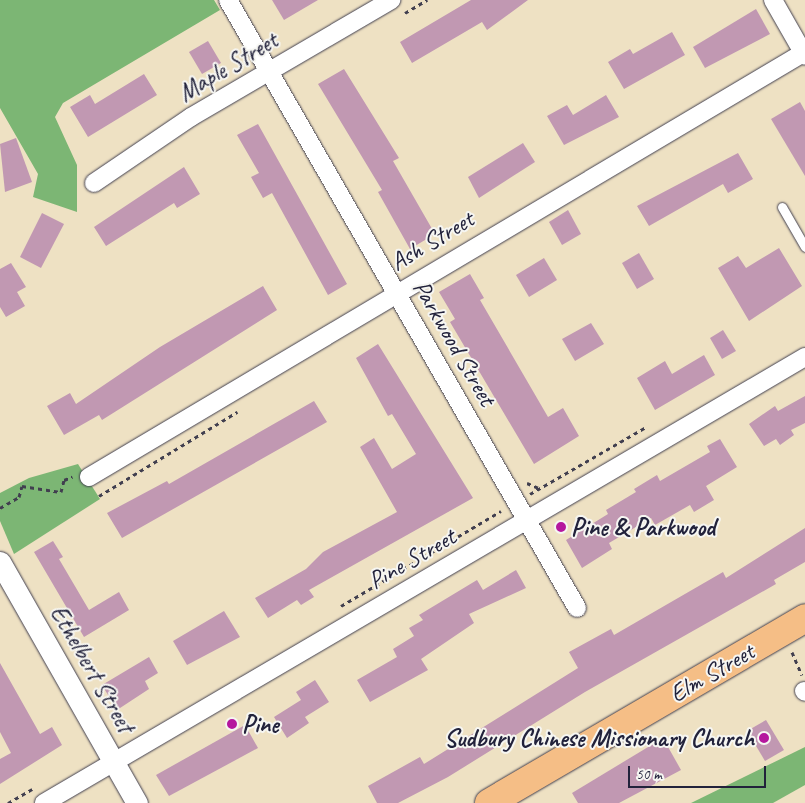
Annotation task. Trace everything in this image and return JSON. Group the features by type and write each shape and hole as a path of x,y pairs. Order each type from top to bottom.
{"main road":[{"name":"Elm Street","path":"489,803 805,618"}],"street":[{"name":"Parkwood Street","path":"228,0 577,608"},
{"name":"Maple Street","path":"94,183 269,71 391,0"},
{"path":"773,0 804,55"},
{"name":"Ash Street","path":"89,477 396,292 804,55"},
{"name":"Pine Street","path":"44,803 805,357"},
{"name":"Ethelbert Street","path":"0,562 137,803"}],"lane":[{"path":"782,208 805,247"}],"path":[{"path":"99,496 243,408"},
{"path":"0,508 19,496 22,486 61,492 64,480 75,475 89,477"},
{"path":"494,515 495,507"},
{"path":"780,632 800,666 805,692"}],"green space":[{"path":"0,0 214,0 220,10 63,103 55,117 77,165 77,212 33,197 38,174 0,108"},
{"path":"78,464 100,499 14,554 0,521 0,493 29,478"},
{"path":"805,747 805,785 773,803 691,803"}],"building":[{"path":"272,0 318,0 284,20"},
{"path":"471,0 528,0 487,30 482,22 412,63 400,42"},
{"path":"756,9 770,34 705,68 693,47"},
{"path":"672,32 685,55 624,89 608,62 630,49 633,54"},
{"path":"208,41 221,63 202,74 189,52"},
{"path":"344,69 399,158 393,161 435,234 410,249 378,192 382,190 318,84"},
{"path":"144,74 157,95 88,137 70,107 90,95 95,104"},
{"path":"606,95 619,117 564,145 547,116 567,105 573,115"},
{"path":"800,102 805,111 805,176 771,119"},
{"path":"258,124 347,284 328,295 272,193 263,198 251,177 259,173 237,135"},
{"path":"16,138 32,182 5,192 0,144"},
{"path":"523,143 535,162 479,198 468,177"},
{"path":"738,153 753,179 728,193 723,184 649,226 637,206"},
{"path":"184,167 200,194 177,208 174,203 106,246 94,227"},
{"path":"568,210 581,234 562,245 549,222"},
{"path":"42,213 64,224 41,268 20,257"},
{"path":"779,248 802,286 749,321 718,268 738,256 746,268"},
{"path":"639,253 654,279 637,289 622,263"},
{"path":"544,258 557,280 529,297 516,275"},
{"path":"11,263 26,287 17,292 25,306 6,317 0,307 0,269"},
{"path":"470,274 484,298 480,300 548,417 563,408 579,436 534,464 450,322 455,319 439,292"},
{"path":"263,286 277,310 102,420 99,415 64,435 47,406 70,393 76,404 160,347"},
{"path":"591,323 604,344 575,361 562,339"},
{"path":"723,330 736,351 722,359 710,338"},
{"path":"378,344 473,498 309,590 314,597 301,605 297,600 268,618 255,598 306,569 323,552 397,512 360,447 374,438 392,469 416,454 392,414 388,416 356,358"},
{"path":"704,355 715,375 655,410 637,378 665,361 672,374"},
{"path":"805,396 805,423 791,430 794,435 780,445 776,439 764,446 749,424 775,406 778,411"},
{"path":"314,401 327,422 122,538 107,513 167,481 169,484"},
{"path":"720,439 737,467 706,486 714,500 694,512 690,505 655,525 651,518 609,543 612,549 582,568 566,540 608,514 606,510 636,492 634,489 657,475 660,481 710,452 707,446"},
{"path":"805,528 805,562 774,580 776,584 585,692 448,777 398,803 377,803 368,786 420,757 424,764 578,668 569,652 611,629 614,635 723,572 726,578"},
{"path":"53,541 63,557 59,559 89,610 119,592 129,610 84,637 34,552"},
{"path":"516,570 526,588 469,614 474,623 421,659 428,670 370,702 357,680 397,657 393,649 414,636 409,628 423,620 419,615 477,580 483,590"},
{"path":"224,611 240,637 187,665 173,641"},
{"path":"149,657 158,673 145,681 149,689 117,710 102,685"},
{"path":"0,663 40,734 52,727 62,745 0,784 0,759 11,753 0,732"},
{"path":"315,680 329,702 305,717 309,723 287,738 274,717 301,700 296,692"},
{"name":"Sudbury Chinese Missionary Church","path":"766,720 784,750 765,761 747,731"},
{"path":"245,725 258,748 169,796 156,775"},
{"path":"663,738 681,770 619,803 578,803 572,793"}],"place":[{"name":"Pine & Parkwood","path":"561,527"},
{"name":"Pine","path":"232,724"},
{"name":"Sudbury Chinese Missionary Church","path":"764,738"}]}
